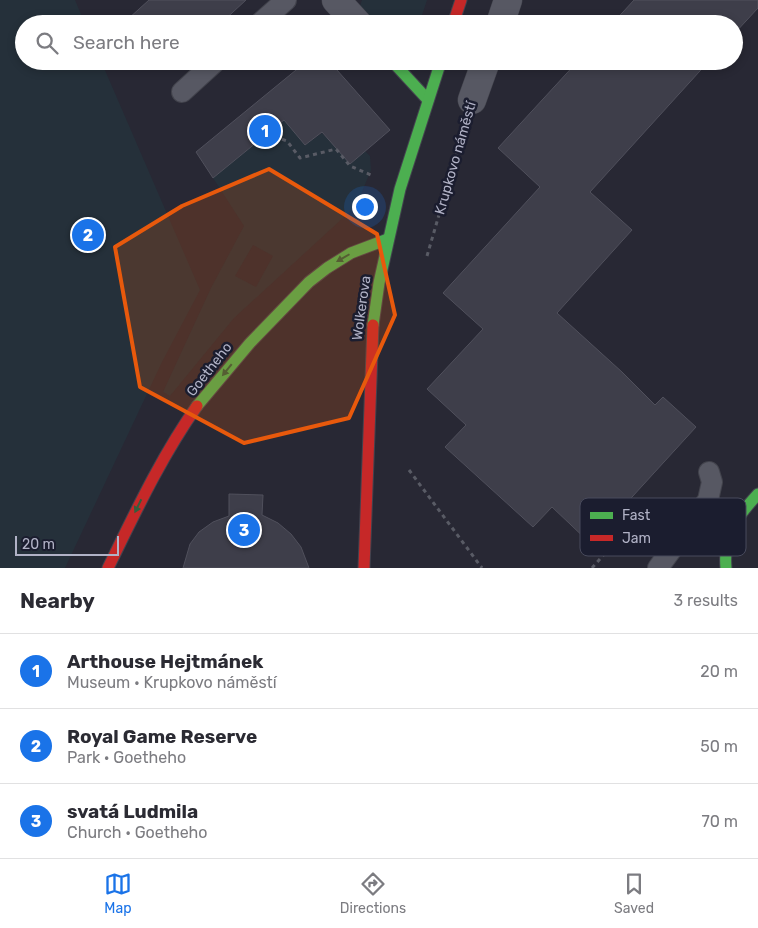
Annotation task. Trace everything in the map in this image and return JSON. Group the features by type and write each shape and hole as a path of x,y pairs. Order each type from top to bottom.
{"street":[{"path":"336,0 350,15"},
{"path":"456,15 461,0"},
{"path":"503,15 508,0"},
{"path":"400,70 428,100"},
{"name":"Wolkerova","path":"364,568 372,329 388,239 400,189 438,70"},
{"name":"Krupkovo náměstí","path":"472,100 483,70"},
{"name":"Goetheho","path":"108,568 148,485 177,436 204,399 249,344 310,281 326,268 359,249 388,239"},
{"path":"746,508 758,494"}],"lane":[{"path":"269,15 286,0"},
{"path":"182,92 206,70"},
{"path":"708,498 712,482 709,472"},
{"path":"658,568 667,556"}],"path":[{"name":"Krupkovo náměstí","path":"427,256 472,100"},
{"path":"267,134 287,141 300,158 336,149 350,166 377,177"},
{"path":"409,470 482,568"},
{"path":"592,568 603,556"}],"highlighted area":[{"path":"269,169 377,234 395,315 349,418 244,443 140,387 115,247 182,206"}],"shaded area":[{"path":"0,0 75,0 81,15 15,15 15,70 105,70 200,290 162,362 65,568 0,568"},
{"path":"362,0 427,0 422,15 368,15 360,6"},
{"path":"284,120 305,145 322,133 327,138 331,134 338,150 350,164 365,151 370,156 371,170 356,206 234,318 170,396 163,392 211,288 244,226 213,178","holes":["253,245 273,256 256,287 235,276"]}],"building":[{"path":"149,0 246,0 230,15 132,15"},
{"path":"634,0 758,0 758,8 743,24 743,15 620,15"},
{"path":"296,70 337,70 390,130 350,164 322,132 305,145 284,120 213,178 196,152"},
{"path":"570,70 701,70 590,192 632,230 557,313 655,405 663,397 696,427 631,498 580,498 580,534 552,507 533,527 445,447 466,425 427,389 483,329 443,293 540,187 498,148"},
{"path":"229,494 263,495 262,515 278,523 291,534 301,547 309,568 183,568 190,544 199,532 213,522 229,516"}],"traffic: fast":[{"path":"400,70 428,100"},
{"path":"373,325 379,283 400,189 438,70"},
{"path":"197,406 250,343 309,282 351,253 388,239"},
{"path":"746,508 758,494"},
{"path":"726,556 726,568"}],"traffic: jam":[{"path":"456,15 461,0"},
{"path":"364,568 373,325"},
{"path":"108,568 160,465 197,406"}],"place":[{"name":"Arthouse Hejtmánek","path":"265,131"},
{"name":"Royal Game Reserve","path":"88,235"},
{"name":"svatá Ludmila","path":"244,530"}]}
